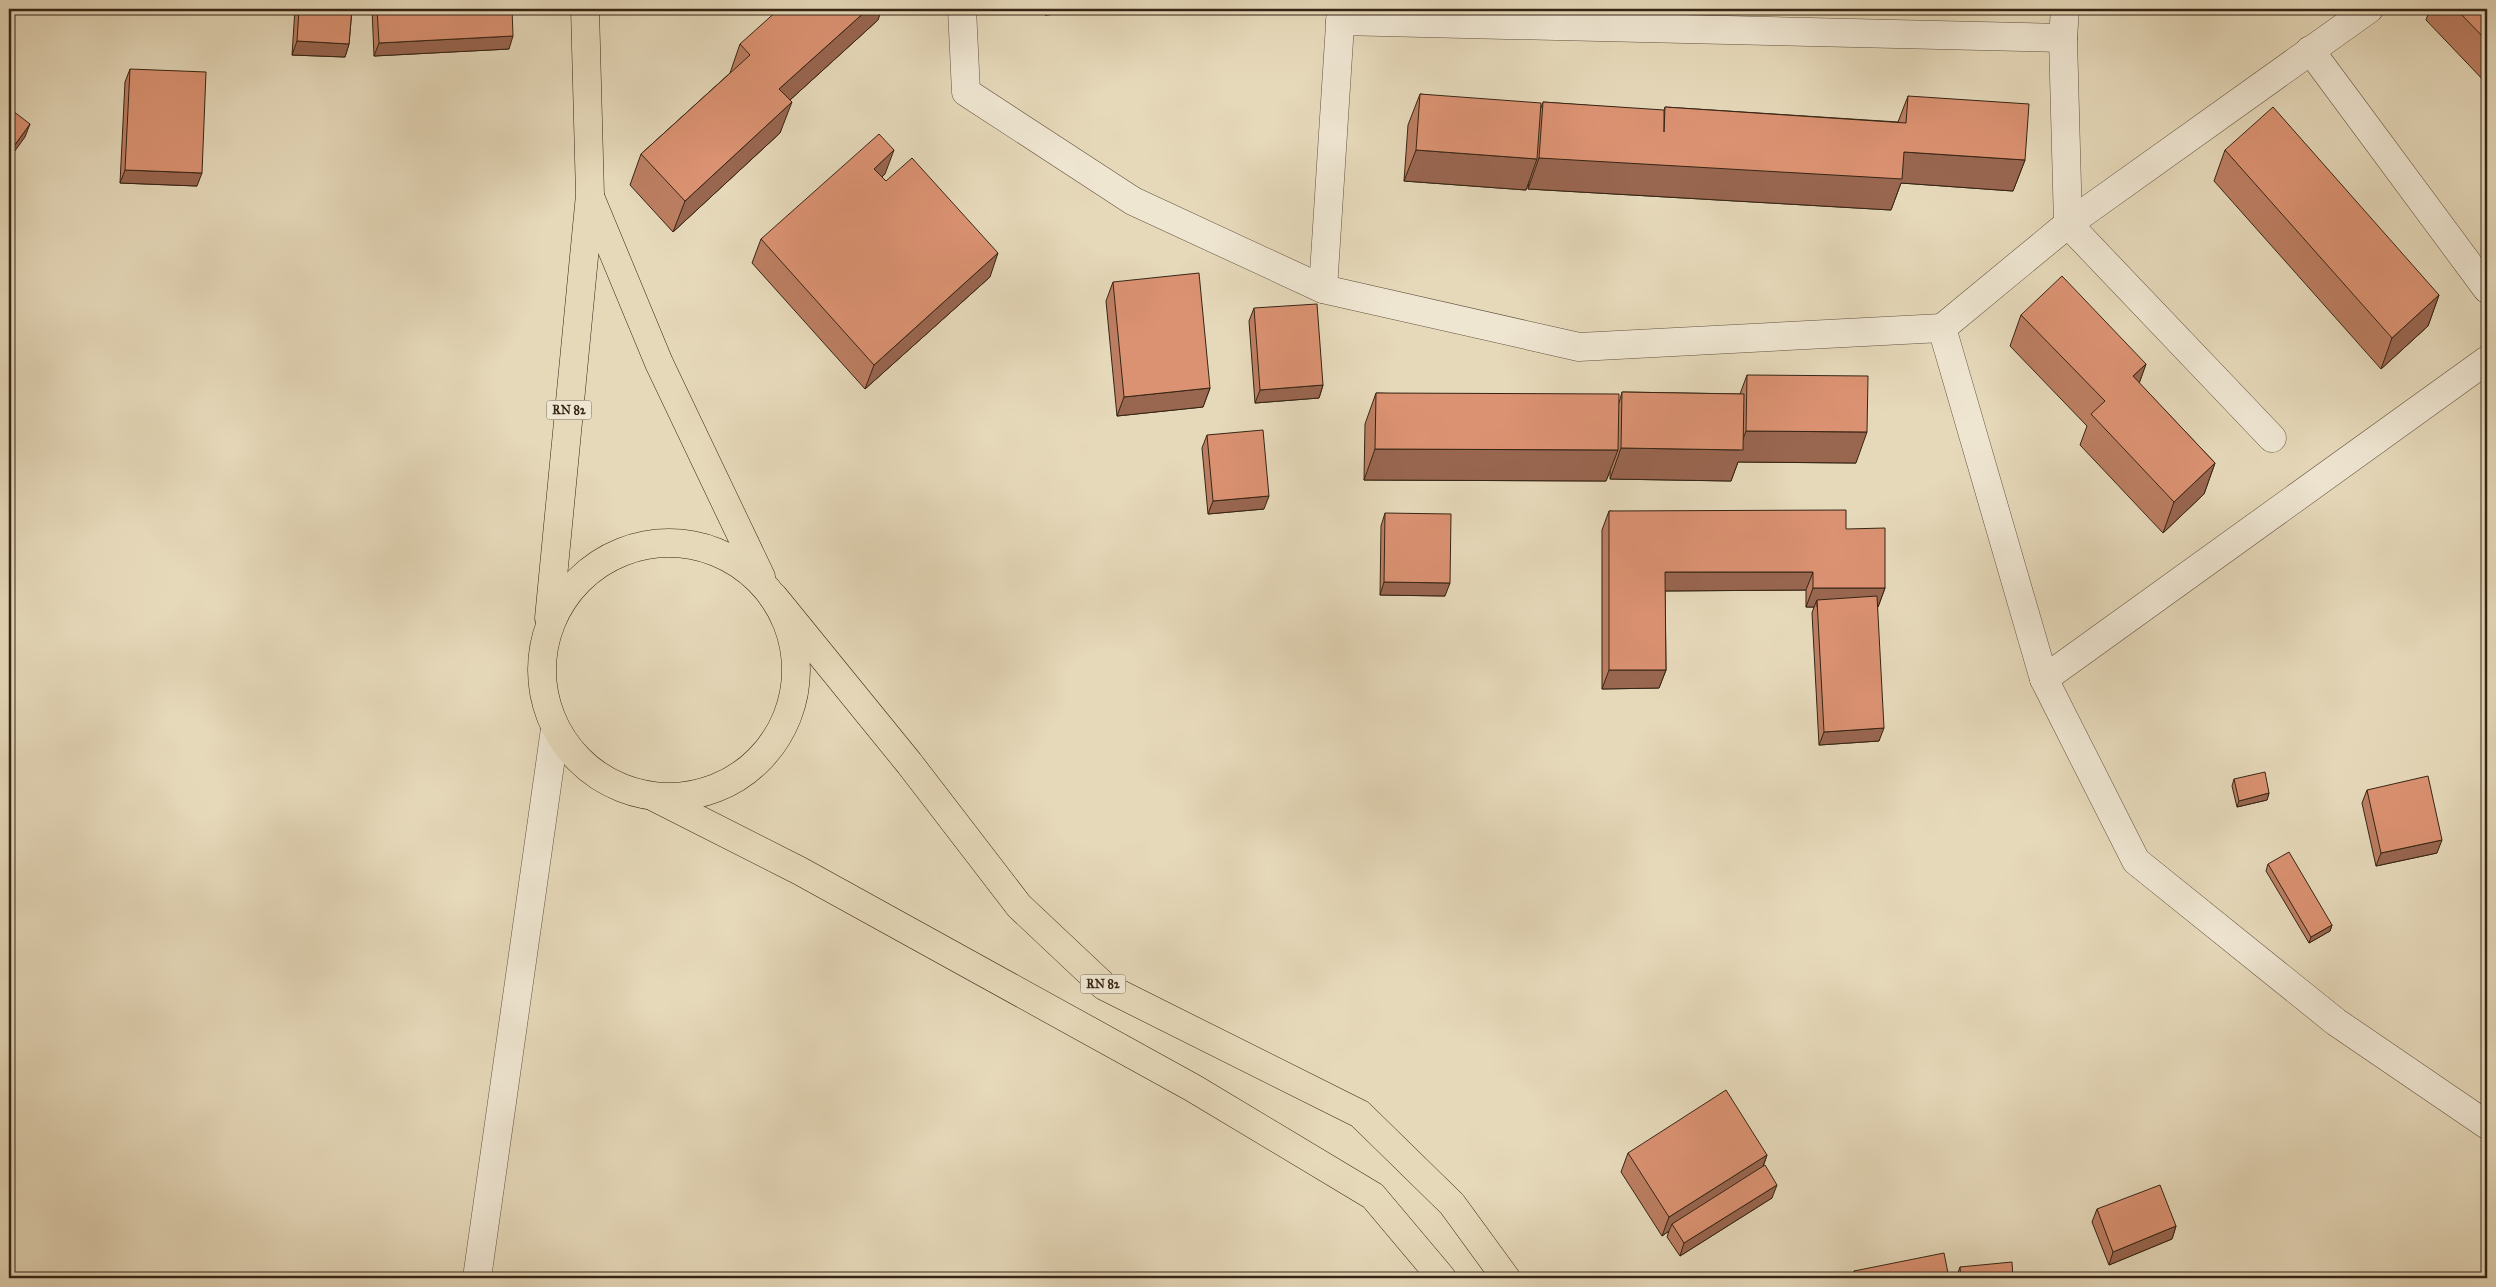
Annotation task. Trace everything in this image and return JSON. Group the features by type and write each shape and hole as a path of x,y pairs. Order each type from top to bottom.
{"main road":[{"name":"RN 82","path":"549,626 590,195 585,9"},
{"name":"RN 82","path":"590,195 659,363 770,591 909,763 1019,906 1097,979 1113,990 1360,1114 1452,1204 1506,1278"},
{"path":"654,797 695,796 735,780 767,753 789,717 798,676 792,634 770,591 736,561 702,547 665,543 628,550 594,567 567,593 549,626 541,660 543,696 555,729 579,762 614,786 654,797 800,872 1184,1083 1373,1196 1442,1278"}],"street":[{"path":"962,9 966,92 1133,201 1323,289 1579,347 1942,328 2068,224 2369,9"},
{"path":"2065,9 2063,38 2068,224 2272,438"},
{"path":"1323,289 1340,15 2063,38"},
{"path":"2310,50 2487,288"},
{"path":"1942,328 2044,679 2136,861 2336,1022 2487,1125"},
{"path":"2044,679 2487,360"},
{"path":"476,1278 555,729"}],"building":[{"path":"299,9 352,9 349,44 297,41"},
{"path":"377,9 512,9 513,36 379,43"},
{"path":"779,9 868,9 779,89 792,102 685,201 641,154 750,55 740,44"},
{"path":"2456,9 2487,9 2487,41"},
{"path":"130,69 206,72 202,173 125,170"},
{"path":"1420,94 1541,103 1537,159 1416,150"},
{"path":"1908,96 2029,104 2025,160 1904,152 1902,179 1539,158 1543,102 1664,110 1664,132 1665,107 1906,123"},
{"path":"2273,107 2439,295 2392,338 2225,150"},
{"path":"9,108 30,124 9,153"},
{"path":"879,134 894,150 874,169 886,181 912,158 998,253 874,365 761,239"},
{"path":"1199,273 1210,388 1124,397 1113,282"},
{"path":"2062,276 2146,364 2133,376 2215,463 2174,502 2091,414 2105,401 2021,315"},
{"path":"1317,304 1323,385 1260,390 1254,308"},
{"path":"1747,375 1868,376 1867,432 1746,431"},
{"path":"1622,392 1744,394 1743,450 1621,448"},
{"path":"1376,393 1619,394 1618,450 1375,449"},
{"path":"1263,430 1269,496 1213,501 1207,435"},
{"path":"1846,510 1846,529 1885,528 1885,588 1813,588 1813,572 1665,572 1666,670 1609,670 1609,511"},
{"path":"1385,513 1451,514 1450,583 1384,582"},
{"path":"1877,596 1884,728 1824,732 1817,600"},
{"path":"2265,772 2269,793 2239,801 2234,779"},
{"path":"2428,776 2442,840 2381,853 2367,790"},
{"path":"2289,852 2332,925 2311,937 2268,864"},
{"path":"1726,1090 1767,1155 1669,1217 1628,1153"},
{"path":"1765,1165 1777,1185 1684,1243 1672,1224"},
{"path":"2160,1185 2176,1226 2113,1252 2097,1209"},
{"path":"1944,1253 1949,1278 1856,1278 1854,1271"},
{"path":"2012,1262 2013,1278 1961,1278 1960,1267"}]}
